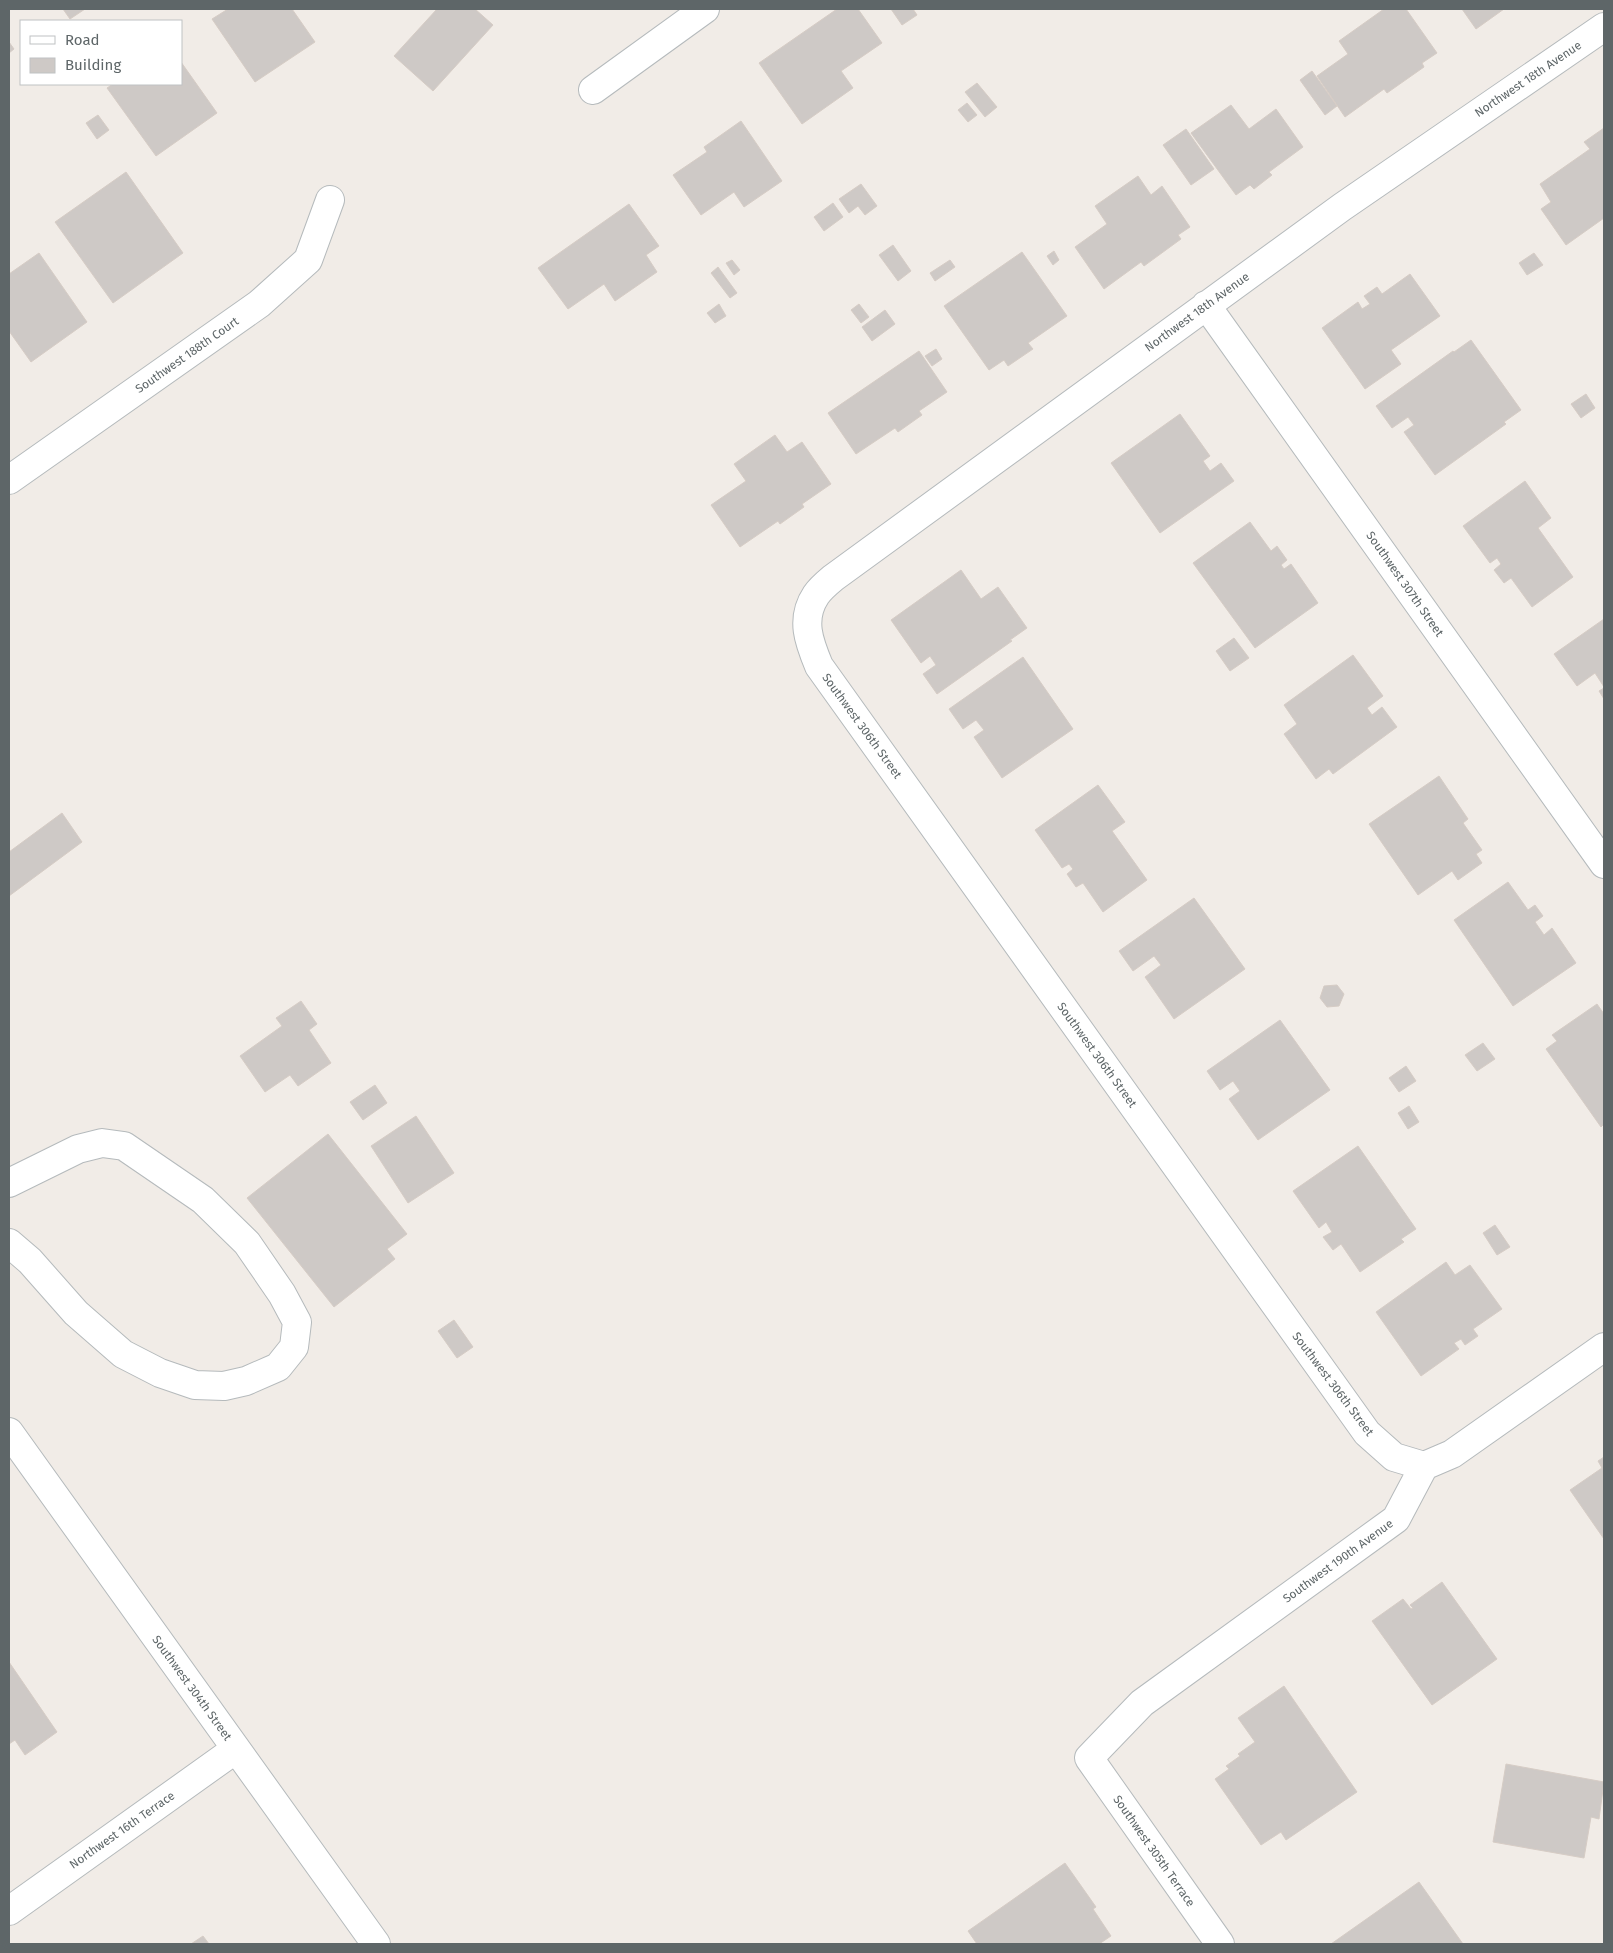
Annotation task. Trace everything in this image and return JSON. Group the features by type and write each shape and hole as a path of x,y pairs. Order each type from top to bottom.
{"street":[{"path":"592,90 705,9"},
{"name":"Northwest 18th Avenue","path":"807,615 816,594 832,578 1342,207 1604,27"},
{"name":"Southwest 188th Court","path":"9,480 259,304 308,260 330,200"},
{"name":"Southwest 307th Street","path":"1206,305 1604,864"},
{"name":"Southwest 306th Street","path":"807,615 808,638 819,666 1366,1433 1394,1457 1424,1466"},
{"path":"9,1183 78,1149 102,1143 124,1146 203,1200 246,1243 282,1294 297,1322 294,1347 278,1367 246,1381 224,1386 195,1385 160,1373 123,1354 76,1313 30,1261 9,1243"},
{"path":"1424,1466 1452,1454 1604,1347"},
{"name":"Southwest 304th Street","path":"9,1432 376,1944"},
{"name":"Southwest 190th Avenue","path":"1089,1758 1142,1702 1396,1519 1424,1466"},
{"name":"Northwest 16th Terrace","path":"9,1911 236,1749"},
{"name":"Southwest 305th Terrace","path":"1089,1758 1220,1944"}],"building":[{"path":"63,9 85,9 70,19"},
{"path":"228,9 292,9 315,42 255,82 212,19"},
{"path":"437,9 475,9 493,25 433,91 394,56"},
{"path":"837,9 858,9 882,43 841,71 853,88 802,124 759,63"},
{"path":"891,9 913,9 917,15 902,25"},
{"path":"1384,9 1406,9 1437,53 1422,63 1424,67 1387,93 1384,89 1345,117 1317,76 1348,54 1339,41"},
{"path":"1462,9 1504,9 1476,29"},
{"path":"9,42 14,49 9,53"},
{"path":"182,63 217,113 156,156 107,88 112,85 182,85"},
{"path":"1312,71 1337,106 1325,115 1300,80"},
{"path":"977,83 997,107 985,117 965,92"},
{"path":"967,103 977,115 968,122 958,110"},
{"path":"1231,105 1249,129 1276,109 1303,147 1269,172 1272,175 1254,189 1250,185 1236,195 1191,133"},
{"path":"98,115 109,130 97,139 86,123"},
{"path":"741,121 782,181 744,207 734,192 701,215 673,175 707,152 704,147"},
{"path":"1604,128 1604,218 1566,245 1541,209 1551,202 1540,184 1590,149 1584,142"},
{"path":"1186,129 1214,169 1191,185 1163,145"},
{"path":"126,172 183,253 113,303 55,222"},
{"path":"1138,176 1151,195 1162,186 1190,227 1178,235 1181,239 1144,266 1141,262 1104,289 1075,247 1107,224 1095,206"},
{"path":"861,184 877,206 865,215 858,206 849,213 839,199"},
{"path":"833,203 843,217 824,231 814,217"},
{"path":"629,204 659,246 646,255 657,272 615,301 604,284 568,309 538,268"},
{"path":"893,245 911,271 898,281 879,255"},
{"path":"1054,251 1059,260 1053,265 1047,256"},
{"path":"1022,252 1067,316 1028,343 1033,349 1008,366 1004,360 989,370 944,306"},
{"path":"39,253 87,322 31,362 9,331 9,274"},
{"path":"1534,253 1543,265 1527,275 1519,263"},
{"path":"732,260 740,270 734,275 726,263"},
{"path":"950,260 955,267 935,281 930,273"},
{"path":"718,267 737,293 730,298 711,273"},
{"path":"1410,274 1440,316 1391,350 1401,364 1365,389 1322,328 1358,302 1362,309 1370,304 1364,296 1377,287 1382,294"},
{"path":"719,304 726,316 715,323 707,313"},
{"path":"859,304 869,317 861,323 851,310"},
{"path":"885,310 895,324 872,341 862,327"},
{"path":"1471,340 1521,410 1504,422 1506,424 1435,475 1404,432 1414,425 1408,417 1392,428 1376,406"},
{"path":"936,349 942,359 932,366 925,356"},
{"path":"919,351 947,392 919,411 922,415 898,432 895,428 856,454 828,413"},
{"path":"1586,394 1595,408 1581,418 1571,404"},
{"path":"1180,414 1210,456 1203,461 1210,471 1221,463 1234,481 1160,533 1111,463"},
{"path":"775,435 787,452 802,442 831,484 802,504 804,507 780,524 778,521 740,547 711,505 746,481 734,464"},
{"path":"1525,481 1551,518 1538,528 1573,577 1532,607 1511,578 1504,583 1494,570 1501,564 1497,558 1490,563 1463,526"},
{"path":"1250,522 1271,551 1277,546 1287,560 1281,565 1284,569 1291,564 1318,603 1255,648 1193,563"},
{"path":"961,570 981,599 998,587 1027,628 1010,640 1012,641 937,694 923,674 936,665 930,656 921,663 891,620"},
{"path":"1604,619 1604,687 1595,673 1577,686 1554,654"},
{"path":"1234,638 1249,658 1230,671 1216,651"},
{"path":"1353,655 1383,696 1367,708 1372,715 1382,707 1397,727 1333,774 1329,769 1316,779 1284,734 1297,724 1284,705"},
{"path":"1023,657 1073,729 1002,778 974,737 984,730 976,720 963,729 949,709"},
{"path":"1604,688 1604,699 1599,691"},
{"path":"1439,776 1468,819 1463,823 1482,850 1476,854 1482,863 1458,880 1452,871 1418,895 1369,824"},
{"path":"1098,785 1125,822 1112,831 1147,880 1103,912 1083,883 1076,887 1067,874 1073,869 1069,864 1062,868 1035,830"},
{"path":"62,813 82,842 9,896 9,852"},
{"path":"1508,882 1528,910 1535,905 1543,916 1535,922 1544,935 1552,928 1576,963 1513,1006 1454,920"},
{"path":"1194,898 1245,969 1174,1019 1145,977 1161,965 1154,956 1133,971 1119,951"},
{"path":"1337,985 1344,994 1339,1006 1327,1007 1320,998 1324,986"},
{"path":"301,1001 317,1024 309,1030 331,1063 298,1086 290,1075 265,1092 240,1056 282,1026 276,1018"},
{"path":"1597,1004 1604,1014 1604,1124 1601,1127 1546,1049 1557,1041 1552,1035"},
{"path":"1280,1020 1330,1090 1258,1140 1229,1099 1240,1091 1233,1081 1220,1090 1207,1071"},
{"path":"1483,1043 1495,1059 1477,1071 1465,1055"},
{"path":"1406,1066 1416,1081 1399,1092 1389,1078"},
{"path":"375,1085 387,1103 363,1120 350,1102"},
{"path":"1409,1106 1419,1122 1408,1129 1398,1113"},
{"path":"416,1116 454,1173 408,1203 371,1146"},
{"path":"328,1134 407,1234 387,1249 395,1259 334,1307 247,1198"},
{"path":"1358,1146 1416,1229 1401,1239 1404,1242 1360,1272 1341,1244 1333,1250 1323,1237 1332,1232 1326,1222 1319,1228 1293,1191"},
{"path":"1495,1225 1510,1247 1497,1255 1483,1233"},
{"path":"1446,1262 1455,1275 1470,1265 1502,1309 1473,1329 1478,1336 1465,1345 1461,1339 1454,1343 1459,1349 1421,1376 1376,1312"},
{"path":"454,1320 473,1347 457,1358 438,1331"},
{"path":"1604,1457 1604,1539 1570,1490 1602,1468 1598,1461"},
{"path":"1442,1582 1497,1659 1432,1705 1372,1621 1403,1599 1411,1609 1413,1608 1410,1605"},
{"path":"9,1662 57,1732 25,1755 15,1740 9,1744"},
{"path":"1284,1686 1357,1792 1286,1840 1281,1832 1261,1845 1215,1779 1229,1769 1226,1766 1240,1756 1238,1754 1255,1742 1238,1718"},
{"path":"1506,1764 1604,1782 1599,1819 1591,1817 1584,1858 1493,1842"},
{"path":"1065,1863 1096,1907 1093,1909 1111,1936 1099,1944 977,1944 968,1931"},
{"path":"1419,1882 1463,1944 1331,1944"},
{"path":"203,1936 209,1944 191,1944"}]}
